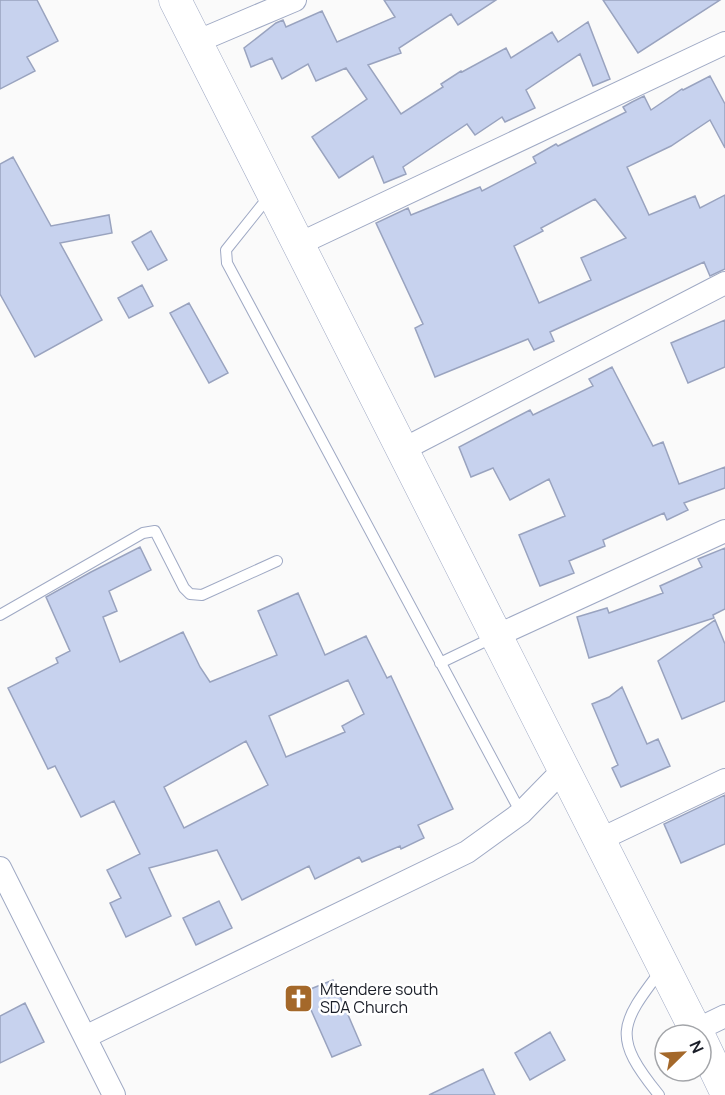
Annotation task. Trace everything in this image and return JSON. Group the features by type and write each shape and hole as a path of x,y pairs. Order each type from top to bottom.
{"main road":[{"path":"175,0 692,1023"},
{"path":"713,1066 725,1090"}],"street":[{"path":"196,42 295,0"},
{"path":"299,244 725,43"},
{"path":"402,450 725,283"},
{"path":"495,636 725,531"},
{"path":"85,1037 467,852 521,813 564,769"},
{"path":"599,840 725,780"},
{"path":"0,868 114,1095"}],"lane":[{"path":"272,193 226,250 227,263 521,813"},
{"path":"0,615 143,533 155,531 184,588 190,594 202,595 277,561"},
{"path":"440,663 495,636"},
{"path":"659,1095 640,1072 627,1046 625,1028 637,1002 663,966"}],"building":[{"path":"0,0 37,0 58,41 27,57 35,71 0,89"},
{"path":"384,0 496,0 458,25 451,14 399,48 401,53 368,65 401,114 443,87 441,84 461,71 506,48 511,58 552,32 558,42 588,22 610,79 593,86 580,54 526,90 535,108 505,122 502,117 475,135 467,124 403,167 406,174 384,183 373,156 339,178 312,137 367,99 346,68 316,81 308,64 282,79 272,58 251,67 244,48 276,23 283,20 286,27 322,11 337,42 395,17"},
{"path":"603,0 720,0 638,53"},
{"path":"710,76 725,104 725,148 710,120 671,146 627,167 649,215 695,196 700,208 725,195 725,269 710,276 704,262 550,332 554,341 534,350 528,339 435,377 415,328 423,324 376,223 408,208 411,215 480,187 482,191 536,163 533,157 556,144 558,146 626,112 623,107 632,102 644,96 651,110","holes":["595,199 626,238 581,258 591,280 539,303 514,246 543,231 541,228"]},
{"path":"13,157 51,226 109,215 112,233 60,243 102,320 35,357 0,294 0,164"},
{"path":"151,231 167,260 148,270 132,242"},
{"path":"142,285 153,306 129,318 118,298"},
{"path":"189,303 228,373 209,383 170,313"},
{"path":"725,320 725,367 688,383 671,343"},
{"path":"612,367 653,446 663,442 679,484 725,467 725,488 684,503 688,510 667,520 664,513 603,540 605,546 569,561 574,573 540,586 519,535 565,516 549,479 510,500 493,468 471,477 459,447 530,410 533,415 593,386 589,379"},
{"path":"140,547 151,570 109,591 117,611 103,617 120,662 183,632 210,682 277,655 258,611 298,593 325,655 366,636 387,678 391,676 453,809 418,825 424,838 401,849 400,846 362,862 359,857 315,879 309,866 242,900 217,850 149,868 171,916 126,937 110,903 121,898 107,870 140,854 114,801 81,817 55,766 48,769 8,688 58,663 56,658 70,651 46,597","holes":["348,680 364,714 342,726 345,732 286,757 269,716","246,741 268,785 184,828 164,787"]},
{"path":"725,548 725,609 713,615 714,618 589,658 577,617 607,608 609,613 663,593 660,586 702,567 698,559"},
{"path":"715,620 725,644 725,701 682,719 658,661"},
{"path":"622,687 647,744 658,739 670,766 621,787 612,768 618,765 592,704 609,697"},
{"path":"725,795 725,844 681,863 664,824"},
{"path":"219,901 232,928 196,945 183,918"},
{"path":"333,980 361,1045 332,1057 303,992"},
{"path":"25,1003 44,1042 0,1063 0,1016"},
{"path":"550,1032 565,1060 530,1080 515,1053"},
{"path":"483,1069 495,1095 429,1095"}],"place":[{"name":"Mtendere south SDA Church","path":"299,998"}]}
